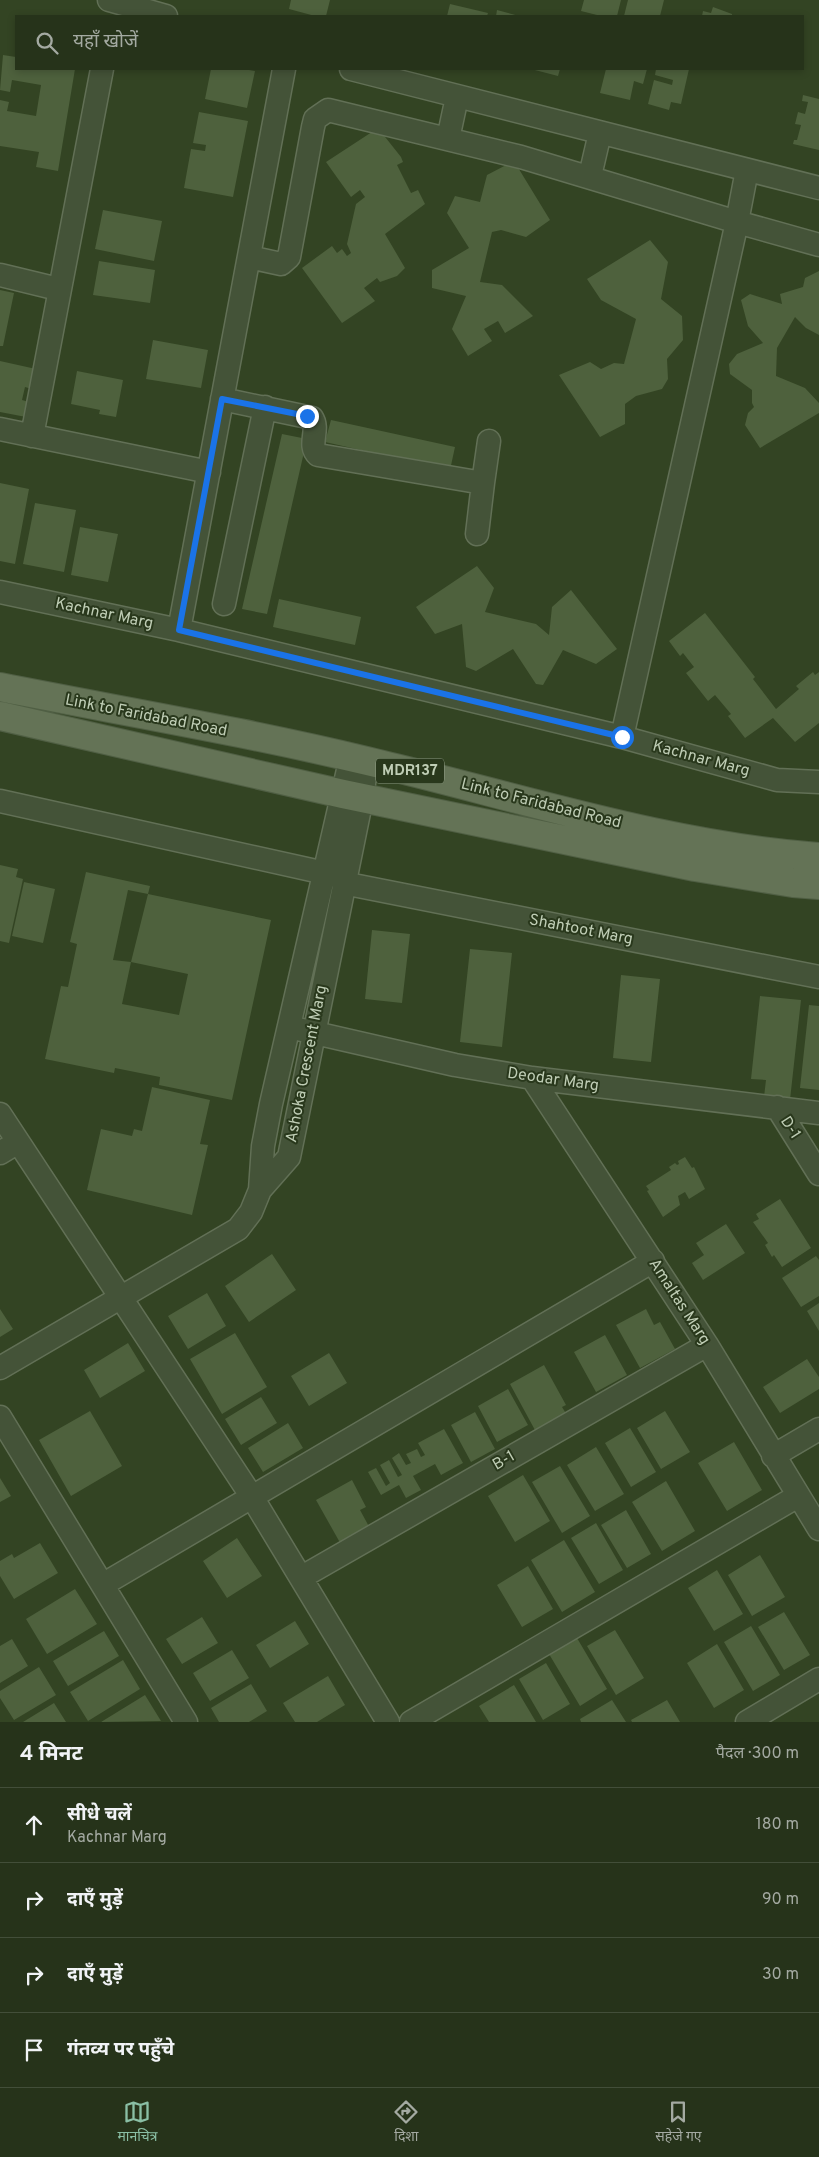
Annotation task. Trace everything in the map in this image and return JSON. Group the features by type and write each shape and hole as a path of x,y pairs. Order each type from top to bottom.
{"main road":[{"name":"Link to Faridabad Road","path":"0,687 359,759 620,824 700,841 774,854 819,857"},
{"name":"Link to Faridabad Road","path":"0,716 353,796 695,867 793,883 819,885"}],"street":[{"path":"113,6 161,15"},
{"path":"32,436 58,289 102,70"},
{"path":"179,630 284,70"},
{"path":"355,70 819,188"},
{"path":"448,139 457,97"},
{"path":"249,257 281,264 289,257 315,119 328,110 590,176 737,222 819,245"},
{"path":"590,176 600,133"},
{"path":"622,737 747,170"},
{"path":"0,275 58,289"},
{"path":"222,399 312,418 315,427 313,447 318,455 484,483"},
{"path":"224,604 264,407"},
{"path":"0,429 209,472"},
{"path":"477,534 489,441"},
{"name":"Kachnar Marg","path":"0,592 179,630 622,737 777,780 819,782"},
{"name":"Ashoka Crescent Marg","path":"0,1368 122,1299 238,1229 251,1212 260,1190 285,1163 292,1149 312,1033 334,878 353,796 359,759"},
{"name":"Shahtoot Marg","path":"0,801 334,878 819,977"},
{"path":"260,1190 264,1138 289,1027 334,878"},
{"name":"Deodar Marg","path":"289,1027 455,1065 532,1078 819,1113"},
{"name":"Amaltas Marg","path":"532,1078 707,1345 819,1529"},
{"name":"D-1","path":"777,1107 819,1174"},
{"path":"0,1114 9,1148 122,1299 252,1497 388,1722"},
{"path":"104,1584 653,1261"},
{"name":"B-1","path":"302,1577 707,1345"},
{"path":"0,1417 104,1584 186,1722"},
{"path":"773,1456 819,1429"},
{"path":"411,1722 798,1496"},
{"path":"746,1722 819,1679"}],"building":[{"path":"291,0 330,0 326,15 311,15 289,9"},
{"path":"584,0 621,0 617,15 597,15 581,11"},
{"path":"628,0 664,0 660,15 624,15"},
{"path":"450,4 488,13 487,15 447,15"},
{"path":"713,7 732,15 702,15 703,11 711,13"},
{"path":"497,10 515,15 496,15"},
{"path":"3,55 15,57 15,70 75,70 58,171 36,167 39,152 0,146 0,100 9,102 7,111 36,116 41,85 12,80 10,92 0,90"},
{"path":"211,70 255,71 247,108 205,99"},
{"path":"535,70 560,70 558,76"},
{"path":"606,70 647,70 643,84 634,81 630,100 600,93"},
{"path":"656,70 689,70 681,104 671,102 669,110 648,104 654,80 672,85 673,80 655,75"},
{"path":"803,95 819,99 819,150 793,144 794,140 797,140 801,125 795,124 798,112 805,114 808,102 802,101"},
{"path":"199,112 248,121 233,197 184,188 191,149 205,151 206,145 193,143"},
{"path":"378,128 401,157 403,162 397,165 411,193 418,190 425,204 385,234 405,268 397,276 380,282 377,278 364,288 375,301 342,323 302,268 332,246 337,253 342,249 347,256 351,253 347,244 356,204 365,197 360,190 351,197 326,162"},
{"path":"514,161 550,220 526,237 501,230 492,232 480,282 502,285 533,316 505,333 498,321 484,329 492,341 468,356 452,329 466,296 432,288 432,270 469,248 447,213 455,196 480,202 487,175"},
{"path":"103,210 162,221 154,261 95,249"},
{"path":"650,240 668,262 661,299 682,316 683,340 667,359 668,379 662,389 636,396 625,404 625,424 600,437 559,375 590,362 601,369 614,363 624,364 636,319 601,300 587,279"},
{"path":"99,261 155,270 150,303 93,295"},
{"path":"819,271 819,335 806,328 795,317 777,348 776,376 805,388 819,403 819,413 760,448 745,425 748,413 754,407 752,403 752,390 730,374 729,364 737,354 763,343 748,326 741,300 750,294 782,304 780,294 803,287 805,278"},
{"path":"0,290 14,293 3,346 0,346"},
{"path":"153,340 208,350 201,388 146,379"},
{"path":"0,361 36,369 32,389 25,387 22,400 29,402 26,417 0,412"},
{"path":"77,371 123,380 116,417 99,414 100,410 71,404"},
{"path":"331,420 455,447 450,470 325,442"},
{"path":"282,434 307,439 267,614 242,609"},
{"path":"0,483 29,489 15,564 0,561"},
{"path":"35,503 76,510 64,572 23,564"},
{"path":"80,527 118,534 108,582 71,575"},
{"path":"477,566 494,588 485,612 536,624 549,635 552,607 571,590 617,649 596,664 563,650 543,685 536,684 513,649 476,671 466,667 462,624 435,634 416,607"},
{"path":"279,599 361,617 355,645 273,627"},
{"path":"705,613 755,677 753,679 776,709 799,689 796,686 813,672 815,675 819,672 819,723 795,742 773,718 745,738 728,716 731,714 715,695 708,701 686,673 694,667 683,653 680,656 669,641"},
{"path":"0,865 18,869 16,877 23,879 9,943 0,941"},
{"path":"86,872 150,886 148,894 271,920 232,1100 159,1085 160,1077 115,1068 114,1073 45,1059 61,986 68,987 77,944 70,942","holes":["128,890 148,894 131,962 113,960","131,962 188,974 179,1015 122,1004"]},
{"path":"24,882 55,889 43,943 12,936"},
{"path":"372,930 410,934 402,1003 365,999"},
{"path":"470,949 512,953 502,1047 460,1042"},
{"path":"621,975 660,979 651,1062 613,1058"},
{"path":"760,996 801,1000 790,1100 764,1097 766,1080 751,1079"},
{"path":"809,1005 819,1006 819,1090 800,1088"},
{"path":"152,1087 210,1100 200,1144 208,1145 192,1215 87,1190 101,1129 132,1136 134,1129 142,1131"},
{"path":"685,1157 692,1168 694,1167 705,1189 689,1199 685,1192 678,1196 680,1205 663,1217 647,1191 649,1190 646,1186 671,1170 669,1167 675,1163 679,1164 678,1161"},
{"path":"780,1199 811,1248 782,1267 774,1255 772,1257 765,1245 768,1243 753,1222 759,1219 756,1214"},
{"path":"726,1224 745,1253 703,1280 692,1263 704,1255 696,1243"},
{"path":"272,1254 296,1290 249,1322 225,1286"},
{"path":"816,1256 819,1260 819,1296 801,1307 782,1278"},
{"path":"207,1293 226,1326 188,1349 168,1316"},
{"path":"819,1303 819,1331 807,1311"},
{"path":"0,1309 13,1329 0,1337"},
{"path":"646,1309 654,1325 660,1322 675,1349 640,1368 616,1325"},
{"path":"235,1333 267,1387 222,1414 190,1359"},
{"path":"605,1335 627,1375 596,1392 574,1352"},
{"path":"128,1343 145,1371 100,1398 84,1370"},
{"path":"329,1353 347,1383 309,1406 291,1376"},
{"path":"807,1359 819,1377 819,1389 780,1413 763,1387"},
{"path":"544,1365 566,1405 562,1407 567,1415 536,1432 510,1384"},
{"path":"508,1389 528,1425 497,1442 478,1406"},
{"path":"261,1397 277,1423 241,1445 225,1419"},
{"path":"90,1411 122,1466 71,1496 39,1440"},
{"path":"665,1411 690,1452 661,1469 637,1428"},
{"path":"475,1412 495,1449 471,1462 451,1425"},
{"path":"288,1423 303,1448 263,1472 248,1448"},
{"path":"630,1428 656,1472 631,1487 605,1443"},
{"path":"444,1429 463,1463 441,1475 435,1464 413,1476 421,1490 406,1498 399,1485 381,1495 368,1472 376,1468 386,1486 390,1483 380,1465 389,1460 398,1477 402,1475 392,1458 399,1453 406,1465 411,1463 406,1454 417,1449 421,1457 425,1455 418,1443"},
{"path":"734,1442 762,1490 727,1511 698,1463"},
{"path":"596,1447 624,1494 595,1511 567,1465"},
{"path":"560,1466 590,1516 562,1533 532,1482"},
{"path":"523,1475 550,1521 515,1542 488,1496"},
{"path":"0,1478 11,1496 0,1502"},
{"path":"352,1480 366,1507 360,1510 372,1532 343,1548 316,1500"},
{"path":"666,1481 695,1531 662,1551 632,1502"},
{"path":"626,1510 651,1554 627,1568 601,1525"},
{"path":"596,1523 623,1570 599,1584 571,1538"},
{"path":"237,1538 262,1576 227,1598 203,1561"},
{"path":"564,1540 595,1592 562,1612 531,1560"},
{"path":"40,1543 58,1573 14,1599 0,1576 0,1561 12,1554 14,1558"},
{"path":"760,1555 785,1597 752,1616 728,1575"},
{"path":"528,1566 553,1609 522,1627 497,1585"},
{"path":"717,1570 743,1614 714,1631 688,1588"},
{"path":"75,1589 97,1624 47,1654 26,1619"},
{"path":"784,1612 810,1655 784,1670 758,1627"},
{"path":"202,1617 218,1643 182,1664 166,1639"},
{"path":"295,1621 309,1644 270,1668 256,1645"},
{"path":"751,1626 780,1675 753,1691 724,1642"},
{"path":"615,1630 644,1678 616,1695 587,1646"},
{"path":"104,1631 119,1656 68,1686 53,1661"},
{"path":"577,1638 607,1689 580,1706 549,1654"},
{"path":"12,1639 28,1666 0,1683 0,1646"},
{"path":"717,1644 744,1690 714,1708 687,1663"},
{"path":"232,1650 249,1678 210,1701 193,1673"},
{"path":"123,1660 140,1689 88,1721 70,1692"},
{"path":"546,1663 570,1704 543,1720 519,1679"},
{"path":"39,1667 56,1695 14,1720 0,1698 0,1691"},
{"path":"328,1676 345,1705 317,1722 295,1722 283,1703"},
{"path":"251,1684 267,1711 249,1722 219,1722 211,1708"},
{"path":"514,1685 536,1722 489,1722 479,1706"},
{"path":"145,1695 161,1721 101,1722"},
{"path":"612,1700 626,1722 581,1722 580,1719"},
{"path":"667,1700 680,1722 632,1722 631,1720"},
{"path":"54,1703 66,1722 23,1722"}],"route":[{"path":"307,416 222,399 179,630 622,737"}]}
